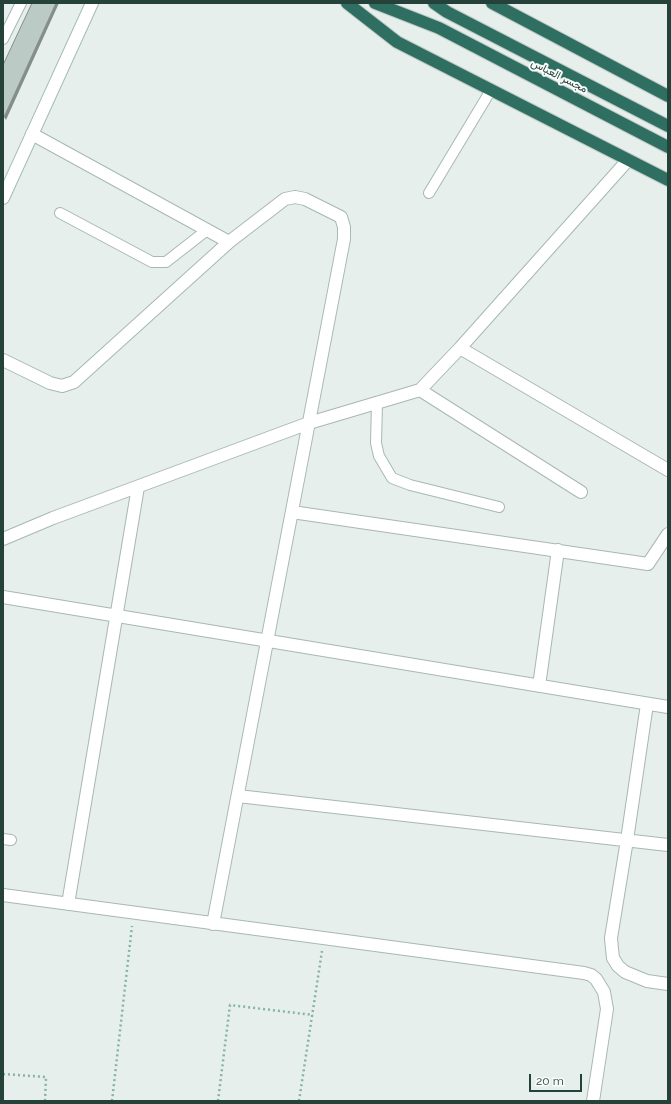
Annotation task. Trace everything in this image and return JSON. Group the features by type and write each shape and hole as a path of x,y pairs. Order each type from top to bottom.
{"highway":[{"path":"347,3 397,42 668,180"},
{"name":"مجسر العباس","path":"375,3 439,28 668,147"},
{"name":"مجسر العباس","path":"434,3 447,12 668,126"},
{"path":"492,3 668,96"}],"street":[{"path":"3,198 92,3"},
{"path":"32,134 229,242"},
{"path":"3,539 53,518 309,423 420,390 460,348 628,160"},
{"path":"3,360 50,383 62,386 74,382 229,242 285,199 295,197 305,199 340,217 344,227 344,239 213,924"},
{"path":"460,348 668,470"},
{"path":"420,390 581,492"},
{"path":"68,904 138,486"},
{"path":"292,512 648,564 668,534"},
{"path":"539,686 558,550"},
{"path":"3,597 668,707"},
{"path":"647,704 611,938 613,958 618,966 636,977 648,981 668,984"},
{"path":"238,796 668,845"},
{"path":"3,895 591,975 600,984 604,992 607,1009 593,1101"}],"lane":[{"path":"3,39 21,3"},
{"path":"429,193 491,90"},
{"path":"60,213 152,262 166,262 207,230"},
{"path":"377,402 376,443 379,456 392,478 410,485 499,507"}],"path":[{"path":"112,1101 133,913"},
{"path":"299,1101 324,939"},
{"path":"218,1101 230,1006 313,1015"},
{"path":"3,1074 46,1077 44,1101"}],"building":[{"path":"32,3 56,3 4,117 3,65"}]}
